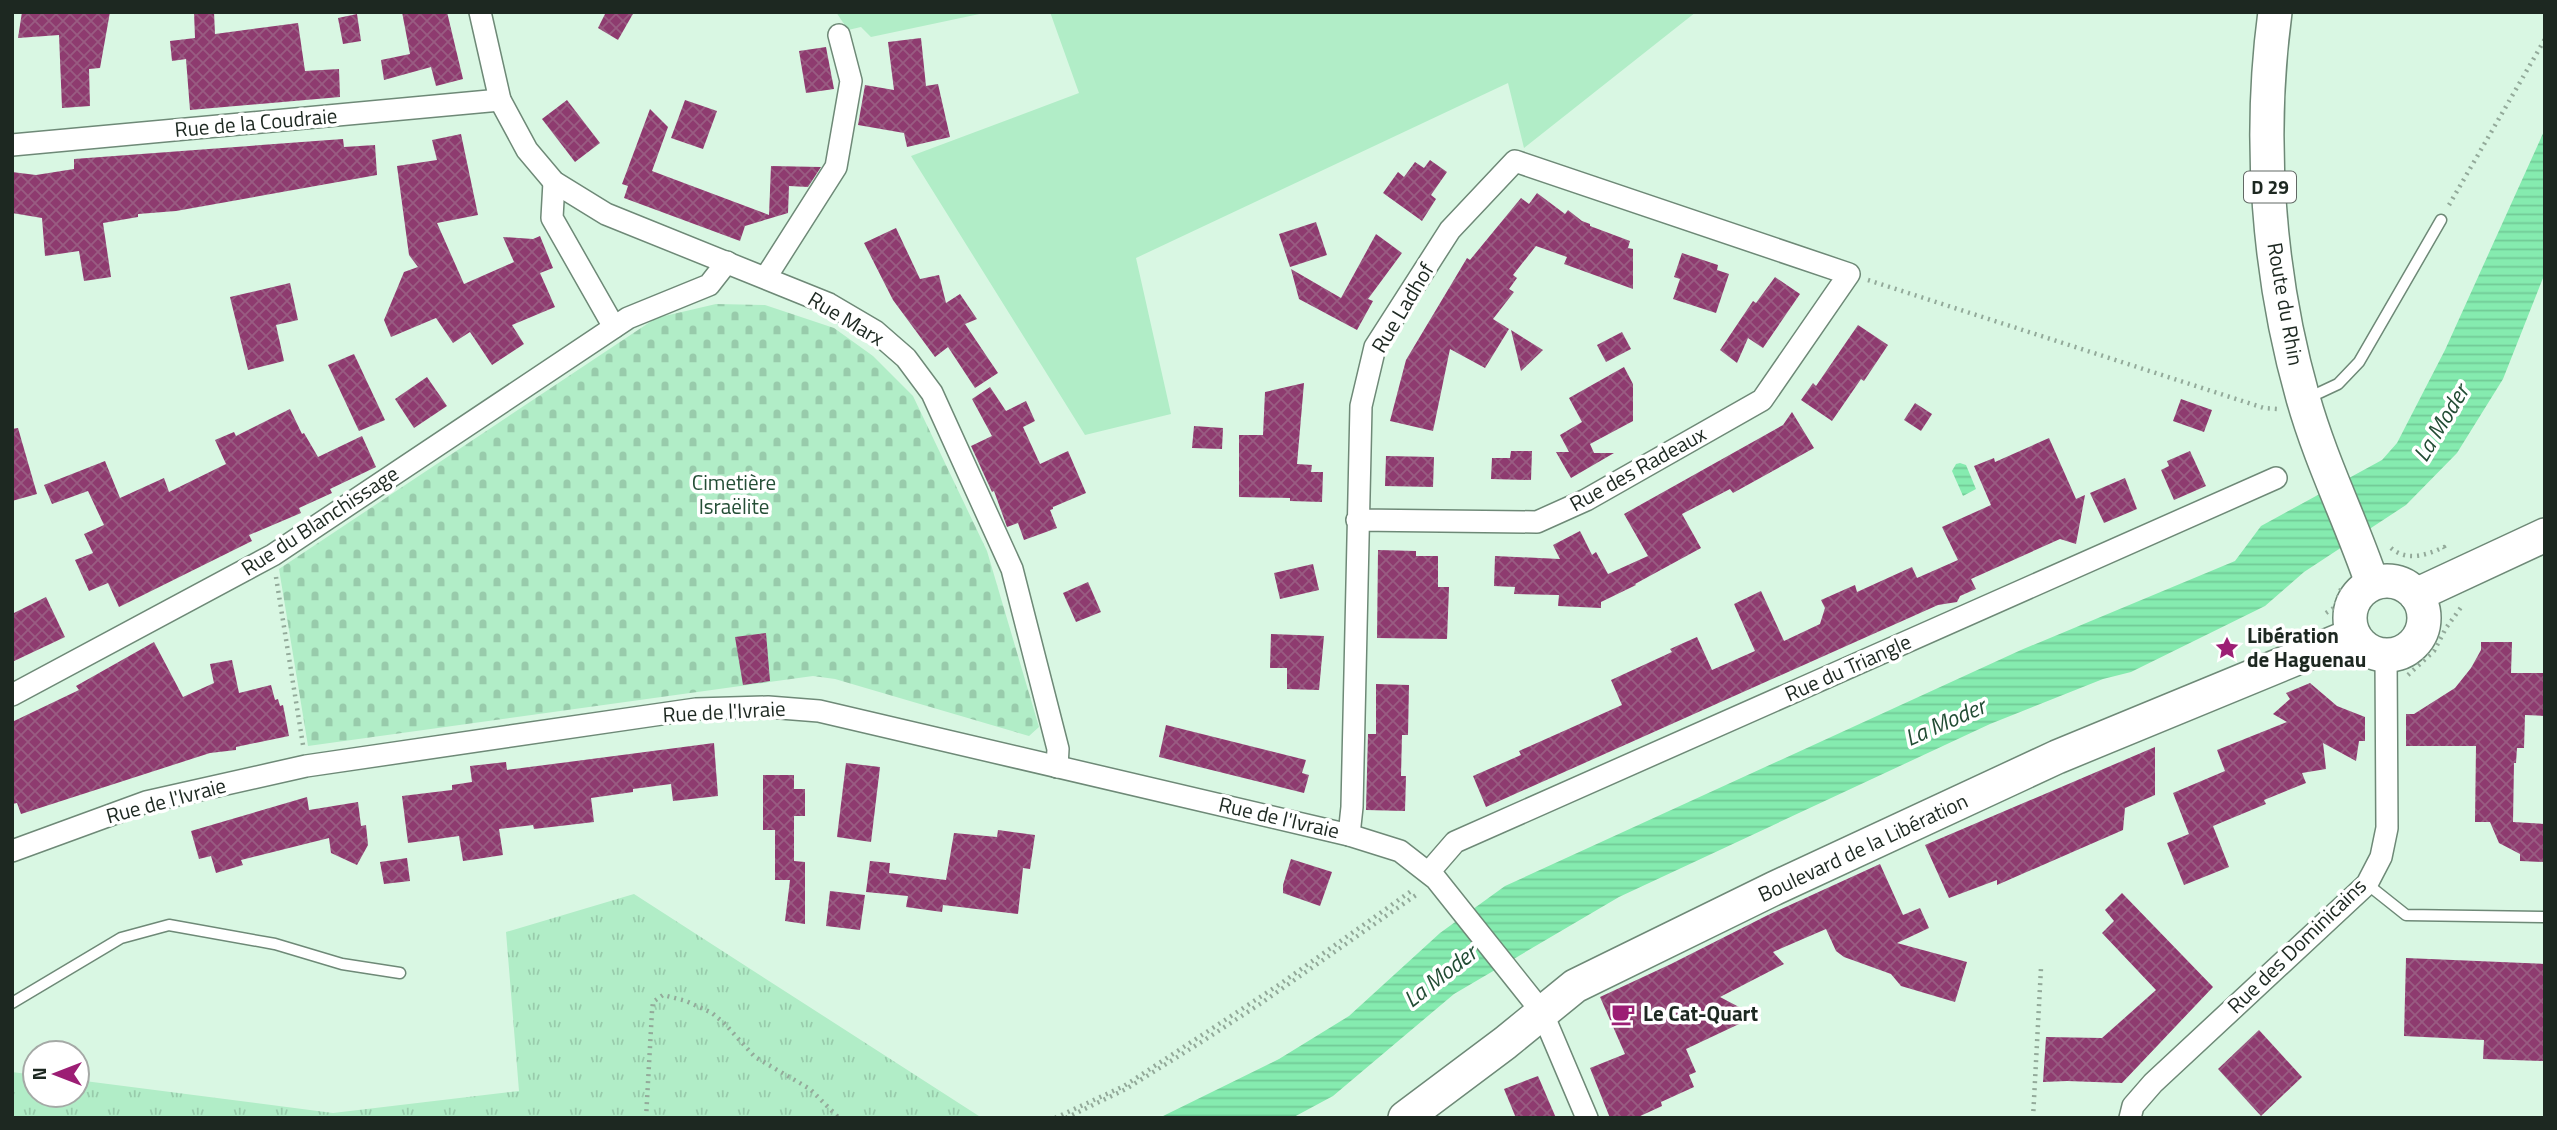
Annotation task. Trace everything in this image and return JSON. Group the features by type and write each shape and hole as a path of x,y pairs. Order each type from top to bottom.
{"main road":[{"name":"Route du Rhin","path":"2275,12 2269,82 2270,208 2284,318 2304,400 2360,551 2357,581"},
{"path":"2416,595 2545,535"},
{"path":"2357,581 2396,581 2416,595 2425,617 2423,629 2409,649 2398,654 2396,667 2367,650 2353,635 2350,625 2351,605 2356,596 2357,581"},
{"name":"Boulevard de la Libération","path":"1405,1118 1575,986 1775,888 2057,757 2353,635"}],"street":[{"name":"Rue Marx","path":"480,12 500,100 527,150 554,182 606,214 829,304 875,331 906,358 932,393 1012,569 1058,749 1057,767"},
{"path":"765,276 836,167 850,82 839,34"},
{"name":"Rue de la Coudraie","path":"12,145 500,100"},
{"name":"Rue Ladhof","path":"1349,835 1352,807 1361,406 1375,347 1450,230 1515,161 1849,274"},
{"path":"554,182 552,218 614,327"},
{"name":"Rue du Blanchissage","path":"12,695 273,555 628,318 709,285 727,262"},
{"name":"Rue des Radeaux","path":"1357,520 1536,522 1586,500 1762,400 1849,274"},
{"name":"Rue du Triangle","path":"1424,881 1455,842 2276,478"},
{"name":"Rue des Dominicains","path":"2130,1118 2133,1106 2153,1083 2367,884 2381,857 2387,828 2396,667"},
{"name":"Rue de l'Ivraie","path":"12,851 146,802 306,766 696,709 768,707 819,710 1349,835 1400,851 1424,881 1447,893 1542,1012 1587,1118"}],"lane":[{"path":"2304,400 2338,384 2359,362 2441,220"},
{"path":"2367,884 2406,915 2545,917"},
{"path":"12,1003 121,938 169,925 275,943 342,964 400,973"}],"path":[{"path":"2441,220 2545,39"},
{"path":"1849,274 2263,408 2282,409 2304,400"},
{"path":"273,555 306,766"},
{"path":"2321,648 2324,615 2335,607 2357,581"},
{"path":"2396,667 2434,651 2455,614 2469,599"},
{"path":"1055,1118 1124,1086 1185,1047 1280,985 1424,881"},
{"path":"1066,1118 1126,1089 1260,1004 1424,881"},
{"path":"2033,1118 2041,968"},
{"path":"646,1118 653,1002 663,995 686,1001 712,1013 755,1057 810,1089 839,1118"}],"green space":[{"path":"836,12 989,12 871,37 861,27 848,30"},
{"path":"1050,12 1696,12 1524,148 1508,83 1136,258 1171,414 1085,435 911,156 1079,93"},
{"name":"Cimetière Israëlite","path":"716,304 765,305 834,328 873,356 913,396 987,551 1039,727 1029,736 835,679 813,676 308,746 279,569 656,318"},
{"path":"634,894 982,1118 12,1118 12,1072 21,1073 21,1109 91,1109 91,1082 333,1113 519,1091 506,932"}],"water":[{"name":"La Moder","path":"2545,129 2545,273 2503,379 2457,453 2406,505 2304,572 2265,606 2131,672 2103,679 1990,724 1619,897 1454,994 1333,1096 1292,1118 1159,1118 1279,1059 1349,1016 1440,933 1505,886 2021,650 2235,561 2261,526 2382,460 2397,443 2445,350"},
{"path":"1956,464 1966,465 1976,489 1963,496 1952,471"}],"building":[{"path":"22,12 110,12 100,68 89,69 90,106 62,108 59,35 18,38"},
{"path":"194,12 214,12 215,34 298,23 305,71 339,69 340,97 190,110 186,59 172,61 170,41 195,38"},
{"path":"402,12 447,12 463,79 436,86 431,67 384,80 381,60 410,54"},
{"path":"606,12 634,12 618,40 598,28"},
{"path":"357,14 361,41 343,44 338,18"},
{"path":"921,38 926,86 938,84 950,137 907,147 904,133 858,125 865,85 894,90 888,42"},
{"path":"826,47 834,89 806,93 799,51"},
{"path":"567,100 600,143 575,162 542,119"},
{"path":"685,100 717,111 703,149 671,138"},
{"path":"650,109 668,127 652,171 769,215 771,166 821,167 808,187 789,186 788,213 745,226 740,241 624,198 628,186 622,184"},
{"path":"461,134 478,215 437,223 464,284 514,262 503,237 533,239 540,236 553,268 540,273 555,307 512,325 524,344 492,365 470,332 453,343 436,318 391,337 384,320 404,272 418,267 409,255 397,166 437,160 432,140"},
{"path":"343,139 344,147 375,145 377,175 176,211 138,214 138,217 103,223 111,277 84,281 79,251 45,256 42,218 12,213 12,172 36,175 74,169 74,159"},
{"path":"1430,160 1447,172 1431,195 1436,199 1422,221 1383,193 1398,172 1404,177 1415,162 1424,168"},
{"path":"1537,193 1565,214 1568,210 1590,226 1630,241 1628,248 1633,249 1633,289 1564,264 1567,257 1536,246 1513,275 1517,278 1509,289 1514,292 1493,319 1509,329 1485,368 1450,349 1433,431 1390,421 1406,360 1467,258 1470,260 1521,198 1529,204"},
{"path":"1316,222 1327,255 1290,267 1279,234"},
{"path":"896,228 920,279 939,275 946,303 960,294 977,319 965,324 998,373 975,388 948,347 935,357 893,300 864,243"},
{"path":"1376,234 1402,253 1368,299 1373,301 1357,330 1299,299 1291,269 1341,298"},
{"path":"1682,253 1718,265 1717,270 1729,274 1716,313 1673,299 1680,279 1674,277"},
{"path":"1775,277 1800,294 1763,348 1748,338 1737,363 1720,350 1753,301 1756,303"},
{"path":"290,283 298,320 276,325 284,361 248,370 230,297"},
{"path":"1858,325 1888,345 1832,421 1801,400 1813,383 1816,386"},
{"path":"1511,330 1543,350 1521,371"},
{"path":"1622,332 1631,349 1606,362 1597,345"},
{"path":"354,354 385,420 359,431 328,365"},
{"path":"1624,367 1633,384 1633,421 1590,444 1594,453 1614,453 1571,478 1556,452 1569,452 1560,435 1582,422 1569,398"},
{"path":"427,377 447,406 414,428 395,399"},
{"path":"1304,383 1297,464 1312,465 1311,472 1323,472 1322,502 1239,497 1239,435 1263,435 1265,392"},
{"path":"990,387 1006,411 1026,401 1035,421 1023,427 1040,464 1068,451 1086,493 1050,510 1057,528 1024,540 1018,523 1007,527 994,491 992,492 971,446 992,436 972,399"},
{"path":"2181,399 2212,410 2204,432 2173,421"},
{"path":"1915,403 1932,414 1921,431 1904,420"},
{"path":"290,409 302,434 304,433 318,457 362,436 376,467 330,489 332,493 299,508 301,513 249,535 252,541 119,607 108,583 89,591 75,560 93,553 84,534 104,525 88,491 52,504 44,485 105,461 120,498 164,478 169,492 226,464 215,440 234,432 236,436"},
{"path":"1792,412 1814,448 1733,493 1730,489 1682,514 1701,548 1601,602 1601,608 1558,606 1559,595 1514,594 1515,587 1494,586 1495,556 1560,559 1553,545 1580,531 1592,555 1596,552 1608,574 1648,556 1624,514 1783,425"},
{"path":"1194,426 1223,428 1222,449 1192,448"},
{"path":"18,428 37,494 12,501 12,429"},
{"path":"2049,438 2076,499 2085,495 2076,544 2060,539 1971,579 1976,589 1960,596 1957,602 1938,605 1486,807 1473,776 1521,755 1519,751 1622,705 1611,680 1672,652 1670,649 1697,637 1712,670 1755,651 1734,604 1761,591 1784,641 1820,624 1825,608 1821,600 1855,585 1857,592 1912,567 1917,578 1958,560 1942,527 1991,505 1974,466 1994,458 1995,462"},
{"path":"1511,451 1532,451 1531,480 1491,479 1492,458 1510,458"},
{"path":"2190,451 2206,486 2174,500 2161,470 2169,466 2167,461"},
{"path":"1386,456 1434,457 1433,487 1385,486"},
{"path":"2125,478 2137,509 2104,523 2090,493"},
{"path":"1378,550 1416,551 1416,556 1438,556 1438,587 1449,587 1447,639 1377,638"},
{"path":"1313,564 1319,590 1280,599 1274,573"},
{"path":"1088,582 1101,612 1076,622 1063,593"},
{"path":"46,597 65,637 12,662 12,614"},
{"path":"766,633 770,681 743,685 735,637"},
{"path":"1271,634 1324,636 1319,690 1287,689 1287,668 1270,668"},
{"path":"154,642 183,697 214,683 210,664 232,660 239,693 271,685 275,700 278,699 280,706 283,705 289,736 236,747 236,750 210,753 21,814 17,803 12,804 12,722 79,690 76,686"},
{"path":"2481,642 2512,642 2511,673 2545,673 2545,716 2525,715 2524,748 2517,748 2514,763 2513,822 2545,824 2545,862 2520,861 2520,854 2499,843 2490,822 2475,822 2476,746 2406,746 2406,714 2414,714 2455,688 2471,668 2481,650"},
{"path":"2310,683 2337,706 2365,717 2365,741 2359,741 2356,761 2323,743 2326,769 2302,773 2306,783 2264,800 2266,804 2213,826 2229,867 2184,885 2167,843 2189,834 2173,793 2225,771 2217,750 2287,722 2273,714 2290,699 2286,693"},
{"path":"1376,684 1409,685 1408,735 1402,735 1401,776 1406,776 1405,811 1366,810 1368,734 1376,734"},
{"path":"1166,725 1306,760 1302,773 1309,775 1304,793 1159,757"},
{"path":"714,743 718,796 673,801 671,784 591,798 594,822 534,829 533,825 499,829 503,855 477,859 463,861 459,836 408,843 402,796 452,790 452,785 472,782 470,766 506,762 507,770"},
{"path":"2155,747 2155,795 2125,808 2123,830 1997,885 1997,880 1949,898 1925,845"},
{"path":"846,763 880,767 871,842 837,837"},
{"path":"763,775 794,775 794,789 805,789 805,816 794,816 794,861 805,862 805,924 785,921 790,880 775,880 775,830 763,830"},
{"path":"307,797 309,810 358,802 361,826 366,825 368,845 357,865 331,853 329,838 241,860 243,865 216,873 211,856 199,859 191,831"},
{"path":"998,830 1035,835 1030,869 1023,868 1018,914 943,905 942,912 906,907 908,896 866,892 870,861 890,863 889,873 946,880 954,833 997,837"},
{"path":"407,858 410,881 384,884 380,862"},
{"path":"1291,859 1332,872 1320,906 1283,893"},
{"path":"1880,864 1903,915 1920,908 1929,928 1897,943 1967,962 1955,1002 1901,986 1891,974 1844,957 1836,951 1826,929 1773,952 1784,964 1720,997 1756,1016 1686,1049 1696,1072 1689,1075 1694,1087 1661,1102 1662,1106 1636,1118 1610,1118 1590,1068 1625,1054 1600,997"},
{"path":"830,891 865,895 860,930 826,926"},
{"path":"2122,893 2213,987 2122,1083 2043,1082 2046,1037 2102,1038 2156,990 2102,933 2114,921 2105,910"},
{"path":"2406,958 2545,964 2545,1061 2483,1059 2484,1040 2404,1036"},
{"path":"2259,1030 2302,1077 2261,1116 2218,1069"},
{"path":"1538,1076 1556,1118 1516,1118 1504,1089"}],"place":[{"name":"Libération de Haguenau","path":"2227,648"},
{"name":"Le Cat-Quart","path":"1623,1014"}]}
